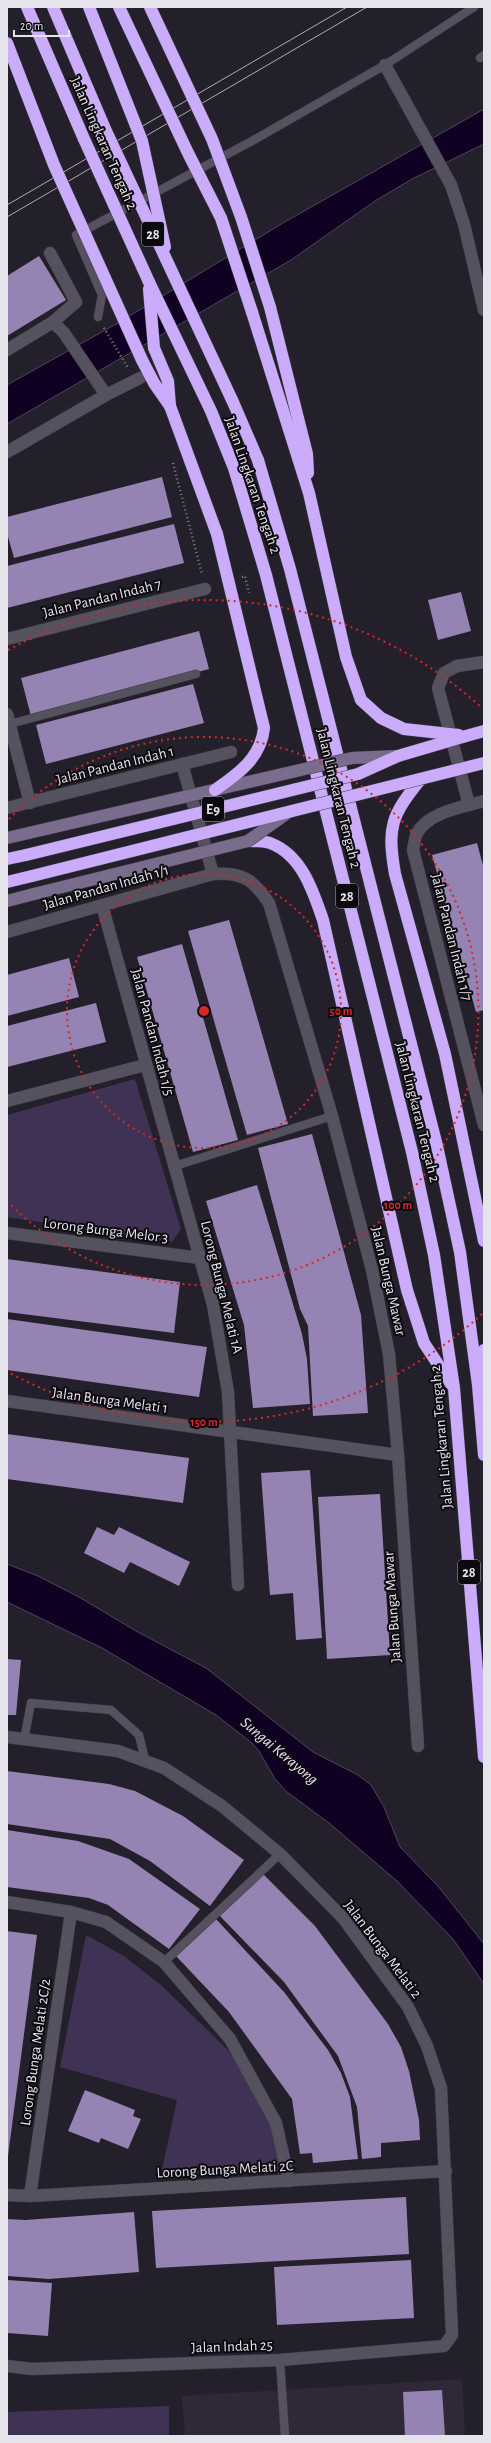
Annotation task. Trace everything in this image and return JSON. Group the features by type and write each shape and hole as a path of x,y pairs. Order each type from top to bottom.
{"highway":[{"name":"Jalan Lingkaran Tengah 2","path":"27,7 149,282 211,411 234,468 266,576 410,1144 434,1255 454,1388 484,1757"},
{"name":"Jalan Lingkaran Tengah 2","path":"53,7 106,131 233,402 258,460 290,569 437,1146 460,1252 478,1385 484,1455"},
{"path":"89,7 142,141 170,270"},
{"path":"119,7 221,218 309,493 346,657 361,700 381,718 404,729 466,736"},
{"path":"150,7 212,139 241,217 270,307 307,454 309,493"},
{"path":"7,43 54,165 142,360 154,383 170,406 217,534 264,728 259,748 249,763 215,790"},
{"path":"149,282 154,348 168,382 170,406"},
{"name":"E9","path":"7,859 358,774 398,756 484,731"},
{"name":"E9","path":"7,882 286,814 484,763"},
{"path":"420,780 399,806 392,829 391,849 395,874 445,1054 484,1241"},
{"path":"248,841 270,843 291,857 309,881 323,920 407,1290 424,1342 454,1388"},
{"path":"478,1385 484,1350"}],"main road":[{"path":"7,838 352,758 398,756"},
{"path":"7,901 248,841 286,814"}],"street":[{"path":"385,65 420,132 451,185 464,224 484,310"},
{"path":"7,350 54,322 76,302 50,253"},
{"path":"54,322 64,333 106,395"},
{"path":"7,452 106,395 140,378"},
{"name":"Jalan Pandan Indah 7","path":"7,639 205,588"},
{"path":"484,662 457,666 444,673 438,688 469,805 484,801"},
{"path":"8,719 30,802"},
{"name":"Jalan Pandan Indah 1","path":"7,808 231,752"},
{"path":"182,764 213,874"},
{"name":"Jalan Pandan Indah 1/7","path":"469,805 434,817 424,824 416,835 413,850 484,1125"},
{"name":"Jalan Bunga Mawar","path":"213,874 230,872 247,878 259,888 269,903 332,1116 372,1270 389,1354 398,1455 418,1746"},
{"name":"Jalan Pandan Indah 1/1","path":"7,932 213,874"},
{"name":"Jalan Pandan Indah 1/5","path":"102,905 145,1065 175,1166"},
{"path":"7,1101 145,1065"},
{"name":"Lorong Bunga Melati 1A","path":"175,1166 213,1305 222,1350 232,1433 238,1585"},
{"name":"Lorong Bunga Melor 3","path":"7,1233 200,1258"},
{"name":"Jalan Bunga Melati 1","path":"7,1401 398,1455"},
{"name":"Jalan Bunga Melati 2","path":"7,1737 118,1751 164,1768 192,1784 222,1806 280,1854 343,1918 408,2007 427,2046 441,2088 446,2171 452,2335"},
{"path":"7,1902 71,1912 106,1922 164,1962 230,2039 276,2122 289,2181"},
{"name":"Lorong Bunga Melati 2C/2","path":"30,2196 71,1912"},
{"name":"Lorong Bunga Melati 2C","path":"7,2195 30,2196 446,2171"},
{"name":"Jalan Indah 25","path":"7,2366 32,2369 280,2360 444,2346 452,2335"}],"lane":[{"path":"98,317 102,295 76,235 252,141 385,65 474,7"},
{"path":"8,719 196,674"},
{"path":"175,1166 332,1116"},
{"path":"24,1740 31,1703 111,1710 139,1735 145,1760"},
{"path":"164,1962 280,1854"},
{"path":"280,2360 285,2436"}],"path":[{"path":"98,317 124,364"}],"shaded area":[{"path":"135,1079 181,1229 172,1242 7,1217 7,1115"},
{"path":"86,1935 124,1956 161,1985 228,2050 271,2121 281,2173 161,2174 177,2100 60,2067"},
{"path":"462,2379 465,2436 185,2436 182,2396"},
{"path":"169,2406 169,2436 7,2436 7,2412"}],"water":[{"path":"484,109 484,144 412,179 375,201 291,260 7,424 7,385 118,323 283,223"},
{"name":"Sungai Kerayong","path":"7,1564 38,1576 79,1597 136,1631 206,1668 313,1752 358,1775 371,1785 384,1807 400,1847 437,1885 484,1944 484,1984 453,1939 397,1881 329,1823 287,1792 275,1779 259,1751 252,1743 216,1715 102,1648 7,1602"}],"building":[{"path":"39,256 66,300 7,336 7,276"},
{"path":"162,477 172,517 14,558 7,533 7,517"},
{"path":"174,524 184,563 7,608 7,566"},
{"path":"461,592 471,631 438,640 428,600"},
{"path":"199,631 209,669 31,716 21,678"},
{"path":"193,684 204,723 46,764 36,725"},
{"path":"477,843 484,869 484,1010 476,1012 432,855"},
{"path":"229,920 288,1124 247,1135 188,931"},
{"path":"182,944 238,1140 193,1152 137,957"},
{"path":"69,958 79,997 7,1016 7,975"},
{"path":"96,1003 106,1042 7,1067 7,1026"},
{"path":"312,1134 361,1315 368,1413 313,1416 308,1326 300,1309 258,1148"},
{"path":"257,1185 302,1334 307,1359 310,1404 253,1408 244,1325 206,1201"},
{"path":"7,1259 180,1282 174,1333 7,1312"},
{"path":"7,1319 207,1347 199,1397 7,1370"},
{"path":"7,1434 189,1458 183,1503 7,1479"},
{"path":"310,1470 322,1638 296,1640 293,1593 270,1595 261,1473"},
{"path":"380,1494 390,1655 327,1659 318,1497"},
{"path":"97,1527 114,1535 119,1527 190,1562 179,1586 130,1562 124,1573 84,1553"},
{"path":"7,1659 21,1660 16,1715 7,1715"},
{"path":"7,1771 109,1784 135,1791 183,1816 244,1860 210,1906 150,1861 110,1839 7,1824"},
{"path":"7,1830 78,1841 129,1859 200,1909 169,1949 108,1905 89,1898 7,1887"},
{"path":"262,1873 315,1926 388,2024 401,2047 409,2071 419,2120 420,2140 381,2143 381,2157 362,2159 357,2107 338,2056 284,1982 219,1915"},
{"path":"216,1919 284,1992 328,2050 341,2073 350,2097 358,2159 313,2163 312,2153 300,2154 292,2099 229,2012 176,1956"},
{"path":"7,1931 37,1935 8,2156 7,2156"},
{"path":"85,2090 135,2110 133,2116 141,2119 128,2149 101,2138 99,2143 68,2131"},
{"path":"406,2197 409,2254 156,2268 152,2211"},
{"path":"134,2212 139,2272 49,2279 7,2276 7,2219 25,2220"},
{"path":"411,2260 414,2318 277,2325 274,2267"},
{"path":"7,2280 52,2283 48,2336 7,2333"},
{"path":"442,2390 445,2436 405,2436 403,2392"}],"tram line":[{"path":"7,205 347,7"},
{"path":"7,217 367,7"}]}
